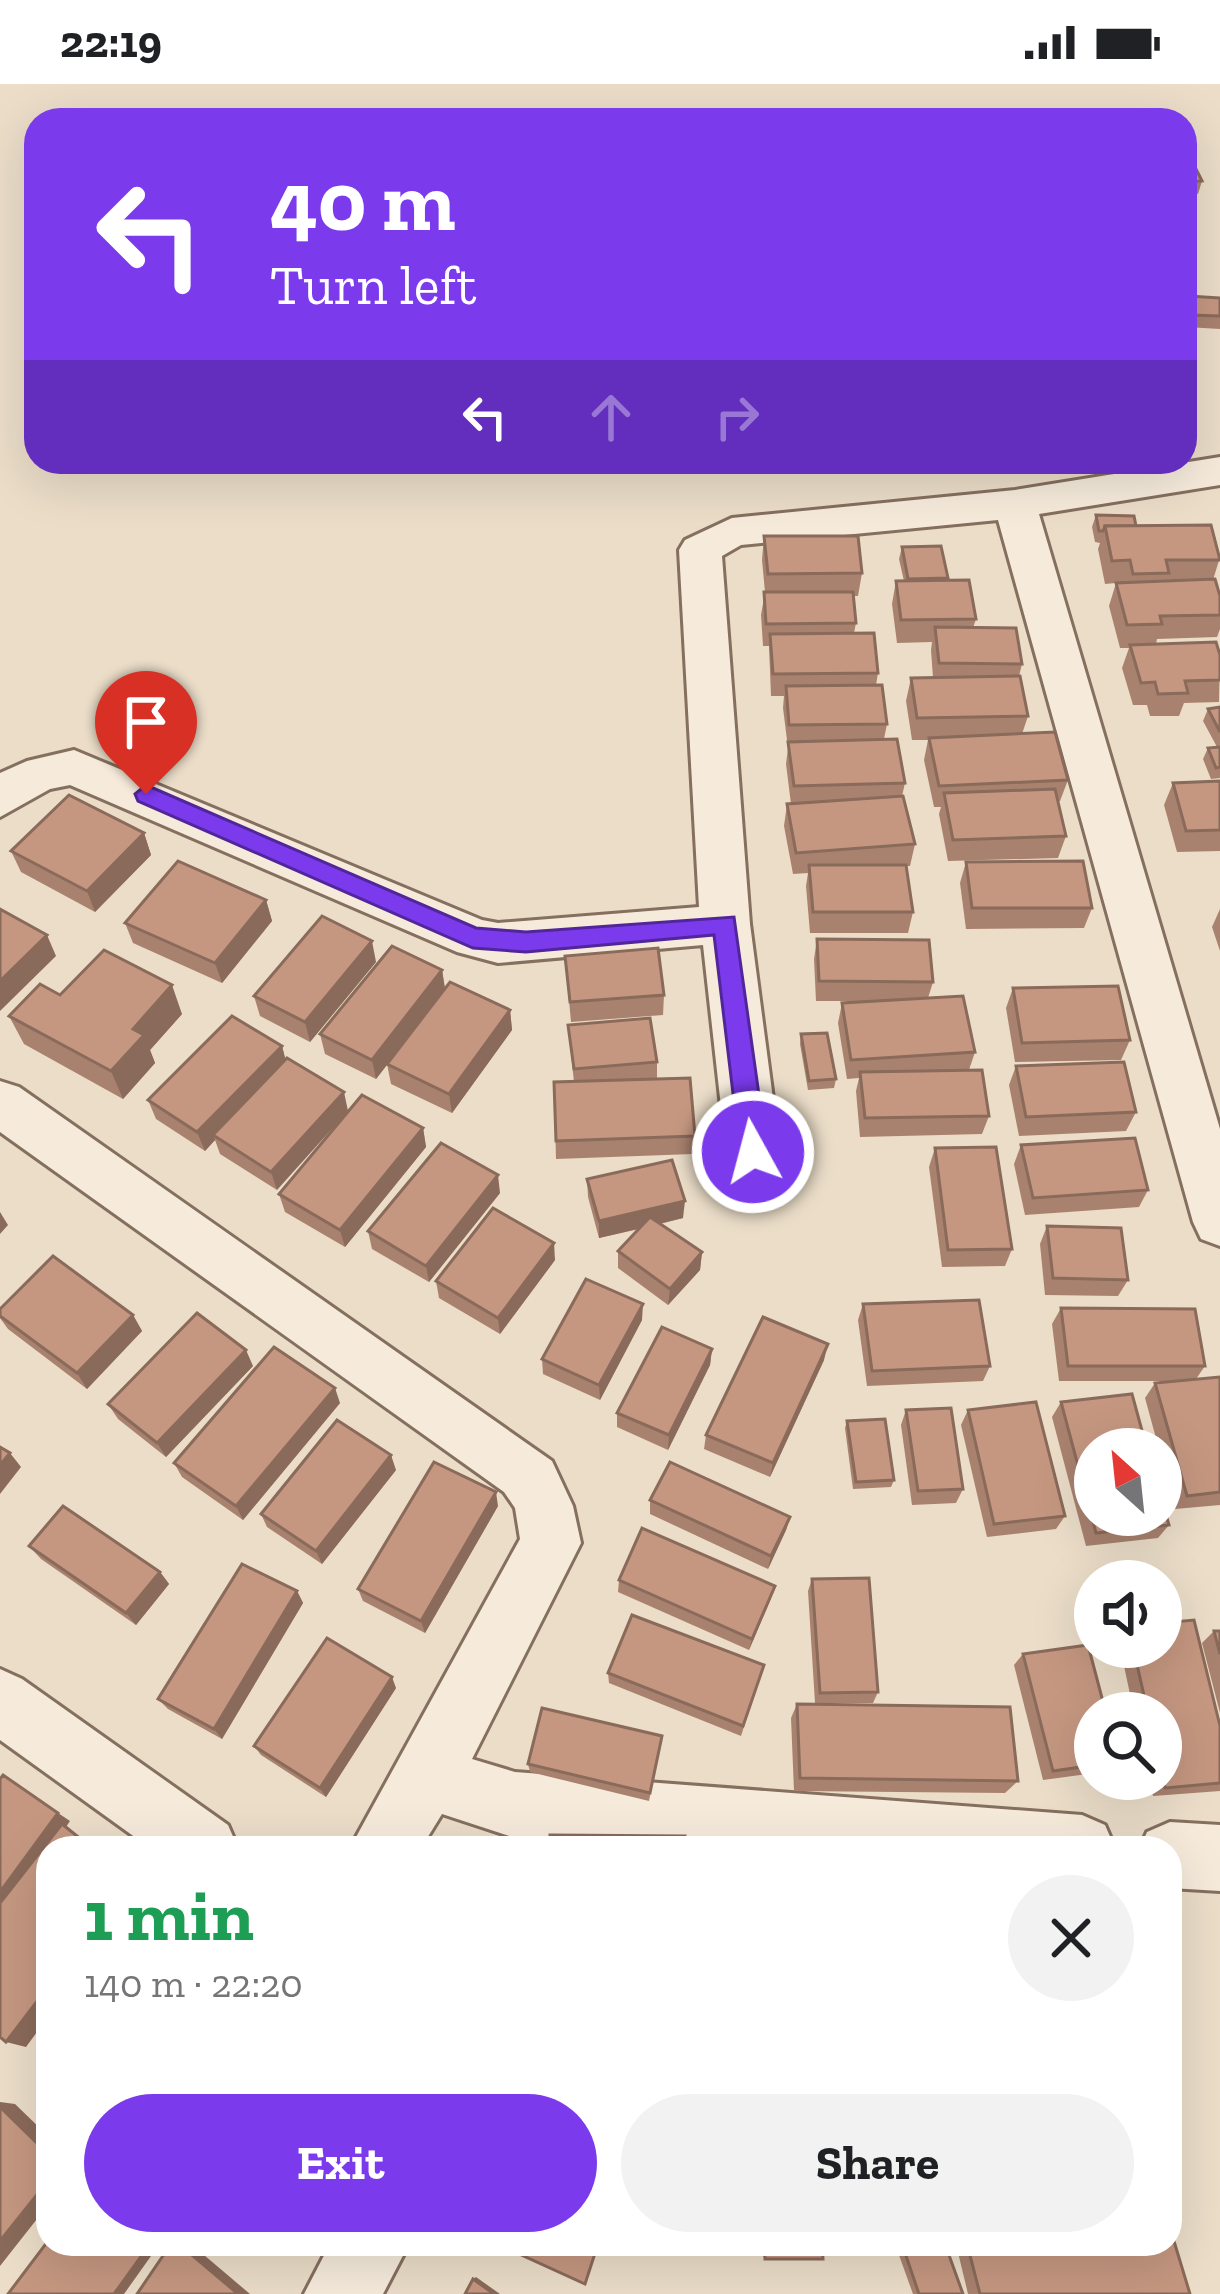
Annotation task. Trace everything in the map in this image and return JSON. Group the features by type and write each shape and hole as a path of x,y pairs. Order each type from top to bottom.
{"street":[{"path":"753,1152 725,924 700,550 732,532 1015,504 1220,471"},
{"path":"1015,504 1220,1222"},
{"path":"0,799 18,782 46,770 74,767 473,938 498,943 725,924"},
{"path":"0,1103 524,1472 539,1491 549,1518 551,1543 428,1777 391,1836"},
{"path":"0,1701 188,1836"},
{"path":"428,1777 515,1805 924,1836"},
{"path":"1182,1856 1220,1858"},
{"path":"341,2294 365,2256"}],"building":[{"path":"1197,297 1220,298 1220,316 1197,315"},
{"path":"1096,515 1134,516 1136,526 1105,526 1099,531"},
{"path":"1211,525 1220,560 1166,560 1169,573 1133,574 1130,560 1112,561 1105,526"},
{"path":"764,536 858,536 862,573 768,574"},
{"path":"941,546 948,578 908,579 902,547"},
{"path":"1215,579 1220,615 1160,616 1162,624 1127,625 1116,583"},
{"path":"969,580 976,619 901,620 896,581"},
{"path":"764,592 853,592 856,623 766,624"},
{"path":"935,627 1016,628 1022,664 939,663"},
{"path":"874,633 878,673 773,674 770,634"},
{"path":"1216,642 1220,680 1185,681 1188,693 1158,694 1155,682 1141,683 1130,645"},
{"path":"1020,676 1028,716 917,718 911,678"},
{"path":"882,685 887,724 789,725 786,686"},
{"path":"1220,707 1220,732 1208,709"},
{"path":"1055,732 1068,780 939,786 929,738"},
{"path":"897,739 905,783 794,786 788,742"},
{"path":"1220,747 1220,767 1216,768 1208,748"},
{"path":"1220,781 1220,830 1186,831 1173,783"},
{"path":"1055,789 1066,836 953,840 944,793"},
{"path":"69,795 144,833 87,891 11,851"},
{"path":"903,796 915,844 796,853 787,804"},
{"path":"178,861 266,900 215,963 125,923"},
{"path":"1083,861 1092,908 972,908 966,862"},
{"path":"809,865 906,865 913,912 813,912"},
{"path":"0,909 47,935 0,981"},
{"path":"322,916 372,941 305,1022 254,996"},
{"path":"817,939 929,940 933,982 819,981"},
{"path":"392,946 442,970 372,1060 320,1034"},
{"path":"658,948 664,995 570,1002 565,956"},
{"path":"104,950 172,985 133,1029 144,1035 111,1071 9,1016 40,984 60,995"},
{"path":"450,982 510,1010 449,1094 387,1064"},
{"path":"1118,986 1130,1040 1022,1043 1013,988"},
{"path":"963,996 975,1052 851,1060 842,1003"},
{"path":"232,1016 282,1046 197,1132 148,1100"},
{"path":"650,1018 657,1062 574,1069 568,1025"},
{"path":"827,1033 836,1079 809,1081 801,1034"},
{"path":"287,1058 344,1092 271,1172 213,1135"},
{"path":"1124,1062 1136,1112 1026,1117 1016,1066"},
{"path":"982,1070 989,1116 865,1118 860,1072"},
{"path":"690,1078 695,1136 556,1141 554,1082"},
{"path":"362,1095 423,1128 340,1230 279,1194"},
{"path":"1135,1138 1148,1190 1033,1198 1021,1145"},
{"path":"441,1143 498,1175 426,1266 368,1231"},
{"path":"996,1147 1012,1249 948,1250 935,1148"},
{"path":"672,1160 685,1201 599,1221 587,1179"},
{"path":"493,1208 554,1243 498,1318 436,1281"},
{"path":"650,1217 702,1252 670,1289 618,1251"},
{"path":"1047,1226 1121,1228 1128,1280 1053,1278"},
{"path":"53,1256 133,1315 77,1373 0,1316 0,1309"},
{"path":"586,1279 643,1304 599,1385 542,1359"},
{"path":"979,1300 990,1366 872,1371 863,1304"},
{"path":"1061,1308 1195,1309 1205,1366 1068,1366"},
{"path":"197,1313 246,1350 157,1443 108,1404"},
{"path":"763,1317 828,1344 773,1463 706,1435"},
{"path":"662,1327 712,1349 669,1435 617,1413"},
{"path":"274,1347 335,1388 236,1506 174,1463"},
{"path":"1220,1377 1220,1492 1187,1496 1182,1478 1182,1428 1168,1428 1155,1383"},
{"path":"1132,1394 1141,1428 1074,1428 1074,1451 1061,1402"},
{"path":"1036,1402 1065,1516 994,1524 968,1410"},
{"path":"951,1408 963,1489 918,1491 906,1410"},
{"path":"885,1419 894,1480 856,1482 847,1421"},
{"path":"337,1420 391,1455 316,1551 261,1514"},
{"path":"434,1462 496,1492 421,1621 358,1589"},
{"path":"670,1462 790,1517 771,1556 650,1500"},
{"path":"63,1506 160,1572 126,1613 29,1546"},
{"path":"642,1528 775,1586 752,1639 619,1580"},
{"path":"242,1564 297,1591 214,1729 158,1699"},
{"path":"869,1578 878,1692 820,1693 812,1579"},
{"path":"632,1615 764,1665 743,1726 608,1673"},
{"path":"1194,1620 1220,1726 1220,1783 1182,1786 1182,1692 1143,1692 1138,1668 1182,1668 1182,1621"},
{"path":"327,1638 392,1677 320,1788 254,1746"},
{"path":"1074,1647 1074,1668 1094,1668 1100,1692 1074,1692 1074,1768 1053,1771 1023,1654"},
{"path":"797,1704 1010,1707 1018,1781 800,1778"},
{"path":"542,1708 662,1736 650,1793 528,1764"},
{"path":"3,1775 58,1813 41,1836 36,1836 36,1843 0,1892"},
{"path":"62,1824 77,1836 53,1836"},
{"path":"36,1857 36,2003 6,2042 0,2037 0,1903"},
{"path":"0,2107 36,2142 36,2196 0,2241"},
{"path":"37,2256 141,2256 114,2294 8,2294"},
{"path":"163,2256 193,2256 238,2294 137,2294"},
{"path":"524,2256 594,2256 585,2284"},
{"path":"765,2256 823,2259 765,2259"},
{"path":"906,2256 949,2256 963,2294 919,2294"},
{"path":"970,2256 1178,2256 1190,2294 980,2294"},
{"path":"473,2279 494,2294 465,2294"}],"route":[{"path":"146,794 473,938 526,942 725,924 753,1152"}]}
